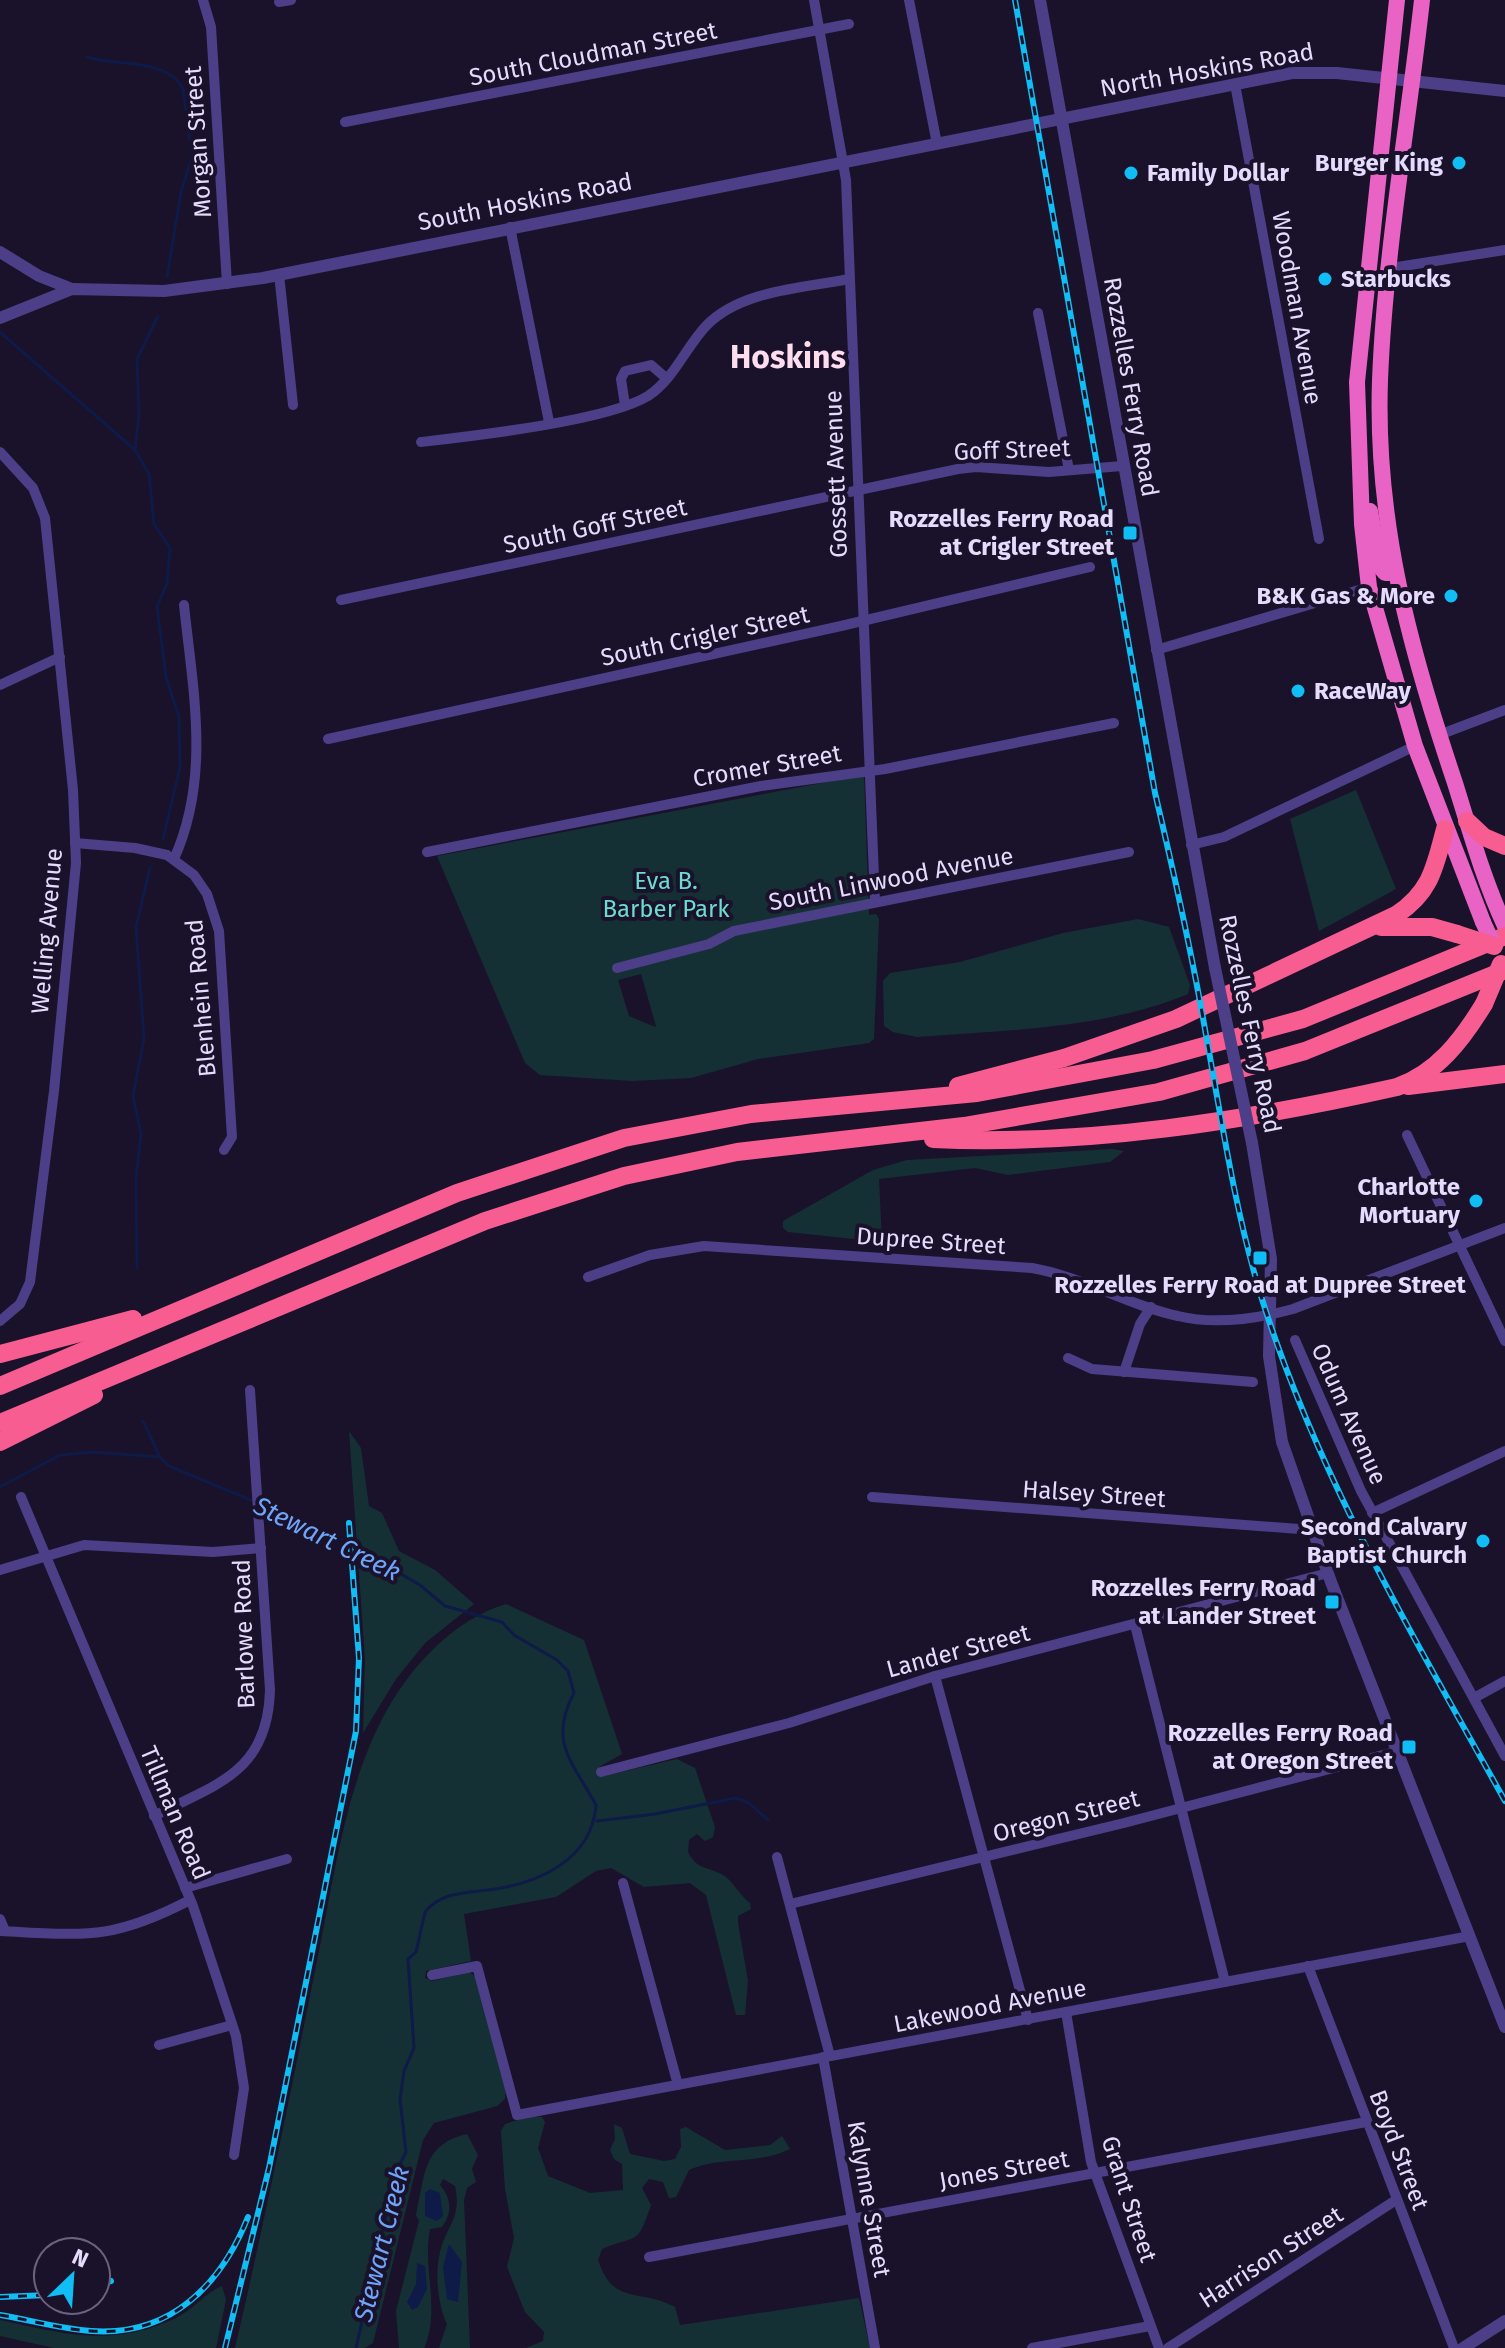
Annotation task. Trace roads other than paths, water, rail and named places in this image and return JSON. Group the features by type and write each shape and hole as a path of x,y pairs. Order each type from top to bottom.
{"highway":[{"path":"1397,0 1357,382 1358,455 1369,587 1415,746 1445,829 1483,922 1503,957"},
{"path":"1422,0 1380,379 1382,474 1394,573 1439,735 1503,921"},
{"path":"1358,455 1380,567 1385,573 1394,573"},
{"path":"1467,821 1484,837 1505,846"},
{"path":"917,1100 1075,1055 1176,1019 1367,929 1412,904 1426,889 1436,870 1445,829"},
{"path":"1367,929 1406,926 1457,934 1503,957"},
{"path":"1397,1087 1421,1076 1441,1061 1484,1004 1503,957"},
{"path":"0,1386 491,1179 624,1138 751,1114 917,1100 1084,1075 1275,1028 1503,957"},
{"path":"0,1423 485,1221 636,1173 771,1146 895,1136 1159,1092 1305,1051 1503,957"},
{"path":"895,1136 1009,1141 1127,1134 1306,1106 1397,1087 1505,1074"},
{"path":"0,1354 194,1302"},
{"path":"0,1442 104,1391 159,1357"}],"street":[{"name":"Morgan Street","path":"203,0 211,27 227,284"},
{"path":"279,2 291,0"},
{"name":"Gossett Avenue","path":"814,0 844,162 875,902"},
{"path":"909,0 937,144"},
{"name":"Rozzelles Ferry Road","path":"1040,0 1191,845 1252,1143 1272,1271 1268,1316 1275,1413 1328,1573 1505,2027"},
{"name":"South Cloudman Street","path":"345,122 849,24"},
{"name":"North Hoskins Road","path":"1060,118 1306,73 1388,78 1505,91"},
{"name":"Woodman Avenue","path":"1235,84 1319,539"},
{"name":"South Hoskins Road","path":"0,318 72,289 164,291 227,284 1060,118"},
{"path":"510,227 549,422"},
{"path":"1391,268 1505,250"},
{"path":"0,252 39,276 72,289"},
{"path":"279,274 293,405"},
{"path":"421,442 549,422 625,405 650,394 707,325 723,311 758,298 849,279"},
{"path":"1038,313 1069,470"},
{"path":"625,405 621,379 625,371 651,365 666,378"},
{"name":"Welling Avenue","path":"0,452 22,474 41,503 60,657 75,843 74,896 30,1282 20,1304 0,1321"},
{"name":"Goff Street","path":"857,491 976,467 1069,470 1122,466"},
{"name":"South Goff Street","path":"341,600 857,491"},
{"name":"South Crigler Street","path":"328,739 1090,567"},
{"path":"1156,650 1369,587"},
{"path":"174,859 187,826 198,762 184,605"},
{"path":"0,685 60,657"},
{"path":"1439,735 1505,710"},
{"name":"Cromer Street","path":"427,852 761,786 885,769 1114,723"},
{"path":"1191,845 1224,837 1415,746"},
{"name":"Blenhein Road","path":"75,843 144,850 174,859 204,887 219,931 232,1137 224,1150"},
{"name":"South Linwood Avenue","path":"617,968 709,944 734,931 1129,852"},
{"path":"1407,1135 1505,1341"},
{"name":"Dupree Street","path":"588,1277 665,1252 729,1247 1032,1268 1070,1277 1151,1307 1201,1320 1268,1316 1342,1292 1505,1228"},
{"path":"1124,1372 1140,1324 1151,1307"},
{"name":"Odum Avenue","path":"1295,1340 1372,1513 1505,1756"},
{"path":"1068,1358 1092,1369 1253,1382"},
{"name":"Barlowe Road","path":"154,1816 237,1773 257,1749 267,1727 270,1690 250,1390"},
{"path":"1372,1513 1505,1451"},
{"name":"Tillman Road","path":"21,1497 190,1900 232,2025 241,2057 244,2088 234,2155"},
{"name":"Halsey Street","path":"872,1497 1312,1530"},
{"path":"0,1570 44,1555 107,1543 213,1552 261,1548"},
{"name":"Lander Street","path":"601,1772 789,1723 935,1676 1328,1573"},
{"path":"1135,1625 1225,1982"},
{"path":"935,1676 1028,2020"},
{"path":"1474,1698 1505,1681"},
{"name":"Oregon Street","path":"790,1904 1398,1751"},
{"name":"Kalynne Street","path":"777,1857 827,2057 875,2348"},
{"path":"185,1888 287,1859"},
{"path":"623,1883 678,2085"},
{"path":"0,1919 3,1931 103,1934 133,1927 190,1900"},
{"name":"Lakewood Avenue","path":"432,1975 477,1966 517,2115 1470,1936"},
{"name":"Boyd Street","path":"1308,1966 1454,2348"},
{"name":"Grant Street","path":"1066,2012 1095,2174 1159,2348"},
{"path":"159,2045 232,2025"},
{"name":"Jones Street","path":"649,2257 1366,2122"},
{"name":"Harrison Street","path":"1168,2348 1396,2200"},
{"path":"1463,2348 1505,2321"},
{"path":"1032,2348 1150,2326"}],"water":[{"path":"430,2189 440,2193 443,2216 437,2221 425,2216 425,2193"},
{"path":"449,2244 462,2262 458,2302 447,2299 443,2267"},
{"path":"417,2263 425,2266 427,2289 418,2307 412,2310 407,2302 416,2284"}],"waterway":[{"name":"Stewart Creek","path":"87,57 153,67 175,79 183,89 192,157 181,192 167,277"},
{"name":"Stewart Creek","path":"135,450 139,415 137,359 158,316"},
{"name":"Stewart Creek","path":"1,333 135,450 149,474 154,524 170,548 167,583 157,607 166,677 179,717 180,767 163,839"},
{"name":"Stewart Creek","path":"137,1268 136,1179 141,1134 133,1096 144,1039 136,927 150,868"},
{"name":"Stewart Creek","path":"143,1421 160,1457 169,1466 253,1501"},
{"path":"0,1487 60,1455 93,1452 160,1457"},
{"name":"Stewart Creek","path":"260,1504 337,1537 420,1585 445,1606 502,1622 514,1635 557,1660 568,1671 574,1693 563,1725 566,1751 596,1805 584,1841 559,1866 507,1887 446,1897 425,1912 416,1952 408,1959 414,2048 404,2071 400,2099 406,2152 396,2172 356,2348"},
{"path":"597,1821 655,1814 736,1798 749,1803 768,1820"}],"railway":[{"path":"1015,0 1155,793 1189,944 1230,1166 1252,1264 1284,1363 1339,1492 1403,1617 1505,1801"},
{"path":"225,2348 269,2168 356,1731 359,1658 349,1523"},
{"path":"0,2315 91,2331 119,2331 145,2325 189,2302 207,2285 237,2242 248,2217"},
{"path":"0,2297 32,2296"}],"place":[{"name":"Burger King","path":"1459,163"},
{"name":"Family Dollar","path":"1131,173"},
{"name":"Starbucks","path":"1325,279"},
{"name":"Rozzelles Ferry Road at Crigler Street","path":"1130,533"},
{"name":"B&K Gas & More","path":"1451,596"},
{"name":"RaceWay","path":"1298,691"},
{"name":"Charlotte Mortuary","path":"1476,1201"},
{"name":"Rozzelles Ferry Road at Dupree Street","path":"1260,1258"},
{"name":"Second Calvary Baptist Church","path":"1483,1541"},
{"name":"Rozzelles Ferry Road at Lander Street","path":"1332,1602"},
{"name":"Rozzelles Ferry Road at Oregon Street","path":"1409,1747"}],"district":[{"name":"Hoskins","path":"788,357"}],"park label":[{"name":"Eva B. Barber Park","path":"666,895"}]}
